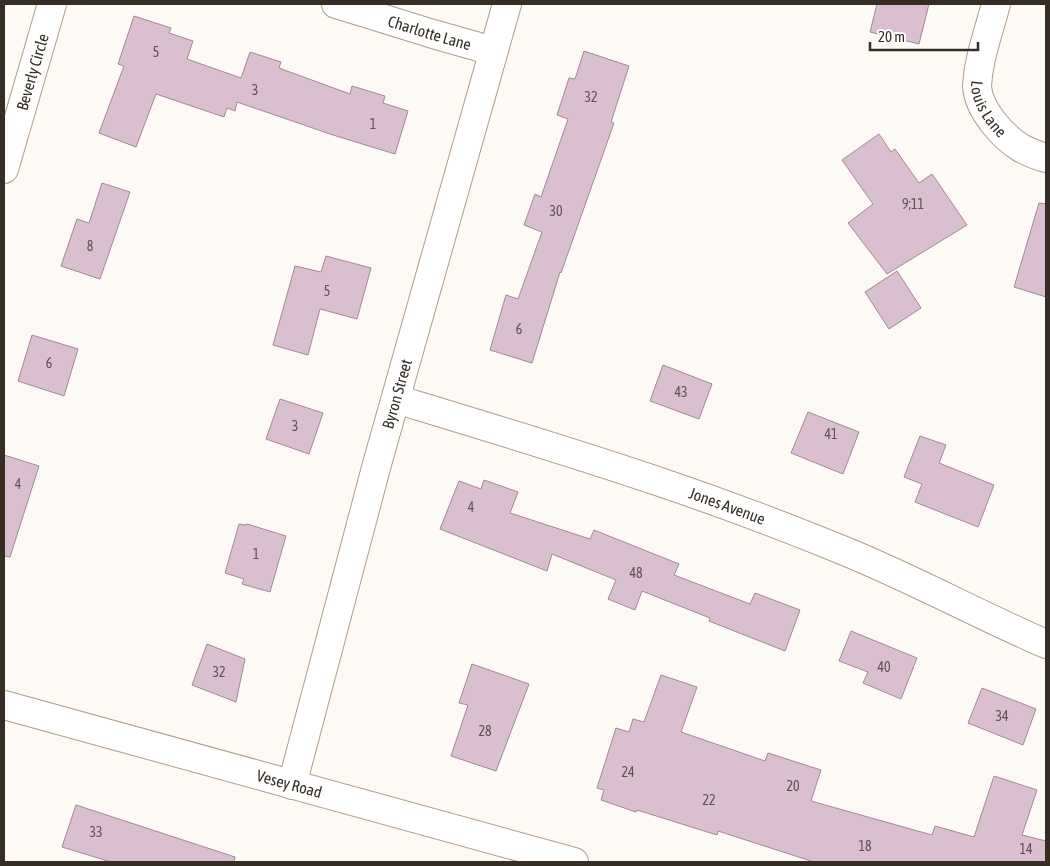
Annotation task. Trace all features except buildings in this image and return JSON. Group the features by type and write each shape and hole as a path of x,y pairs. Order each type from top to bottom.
{"street":[{"name":"Beverly Circle","path":"4,169 52,4"},
{"name":"Charlotte Lane","path":"336,4 493,51"},
{"name":"Byron Street","path":"292,785 372,482 507,4"},
{"name":"Louis Lane","path":"996,4 979,68 977,87 982,104 1005,136 1021,148 1046,158"},
{"name":"Jones Avenue","path":"396,399 717,502 848,553 1046,644"},
{"name":"Vesey Road","path":"4,705 574,862"}]}
